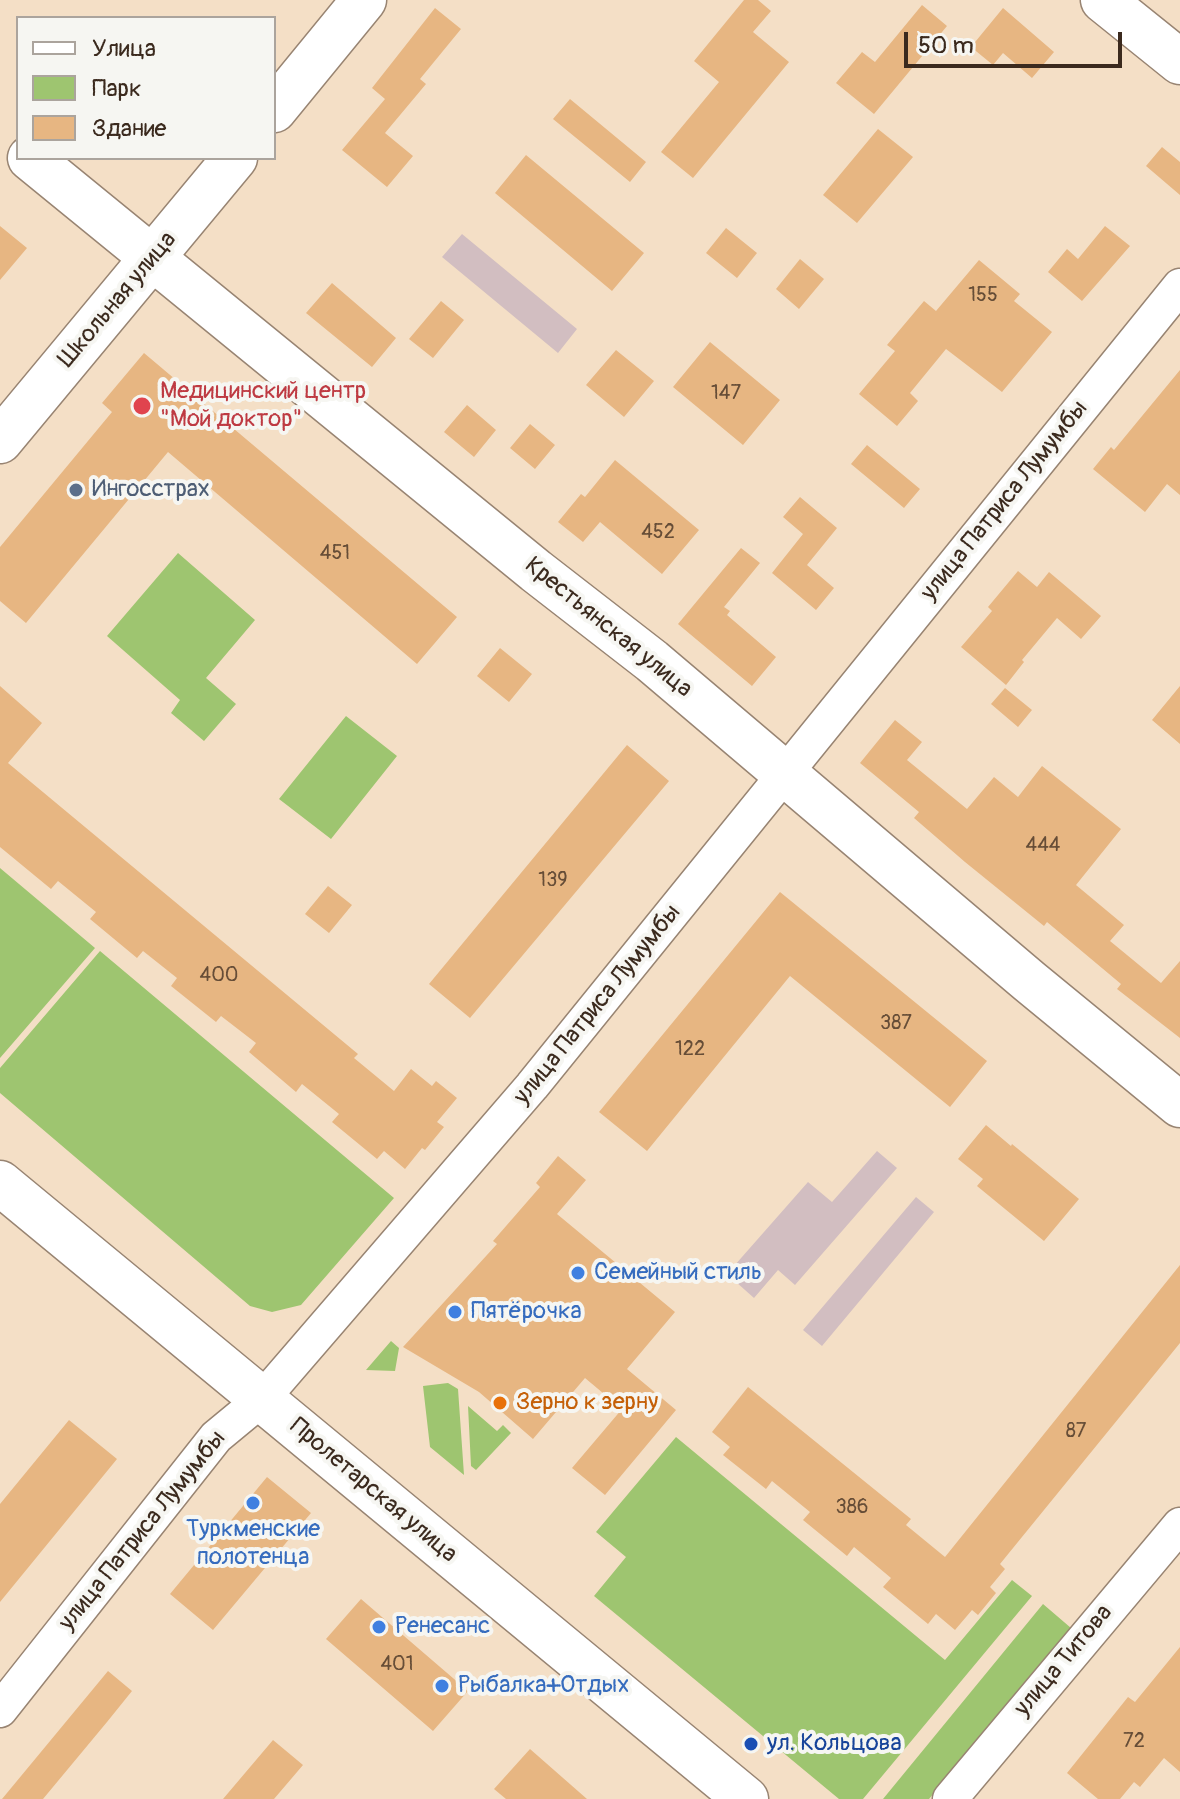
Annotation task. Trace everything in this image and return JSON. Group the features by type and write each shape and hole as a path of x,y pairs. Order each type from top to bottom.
{"street":[{"path":"276,108 364,0"},
{"path":"1103,0 1180,62"},
{"path":"0,134 16,146"},
{"name":"Крестьянская улица","path":"32,160 536,571 652,661 1180,1105"},
{"name":"Школьная улица","path":"0,441 233,160"},
{"name":"улица Патриса Лумумбы","path":"0,1710 216,1437 262,1399 523,1098 1180,286"},
{"name":"Пролетарская улица","path":"0,1183 746,1799"},
{"name":"улица Титова","path":"950,1799 1180,1525"}],"shaded area":[{"path":"462,234 577,329 558,353 442,257"},
{"path":"877,1151 897,1168 795,1285 778,1270 754,1298 727,1274 808,1182 832,1202"},
{"path":"916,1197 934,1212 822,1346 803,1330"}],"green space":[{"path":"178,553 255,620 206,678 236,704 204,741 171,713 180,700 107,636"},
{"path":"346,716 397,756 331,839 279,799"},
{"path":"0,868 95,948 0,1058"},
{"path":"100,951 394,1198 301,1305 272,1312 250,1306 0,1093 0,1068"},
{"path":"391,1341 399,1348 395,1371 366,1370"},
{"path":"448,1383 458,1389 464,1475 430,1447 423,1386"},
{"path":"468,1406 497,1431 503,1425 511,1433 476,1470 471,1466"},
{"path":"676,1437 945,1660 1012,1580 1032,1596 863,1799 839,1799 594,1596 626,1557 596,1532"},
{"path":"1043,1604 1071,1628 929,1799 883,1799"}],"building":[{"path":"744,0 758,0 771,11 753,32 789,62 693,178 661,152 719,82 694,61"},
{"path":"922,5 947,26 874,114 836,83 862,52 875,62"},
{"path":"435,8 461,29 420,79 426,84 385,133 413,156 387,187 342,150 385,99 372,88"},
{"path":"1003,8 1054,52 1032,78 1003,53 993,65 971,47"},
{"path":"570,99 646,162 630,182 553,119"},
{"path":"878,129 913,157 857,223 823,195"},
{"path":"1162,147 1180,162 1180,195 1146,166"},
{"path":"526,155 644,253 612,291 495,193"},
{"path":"0,226 27,248 0,280"},
{"path":"1105,226 1130,246 1082,301 1048,272 1067,249 1078,259"},
{"path":"726,228 757,253 737,278 706,253"},
{"path":"800,259 824,279 799,309 776,289"},
{"path":"979,260 1020,294 1014,301 1052,332 1002,392 946,349 910,393 918,401 897,426 859,394 895,351 887,345 924,301 936,311"},
{"path":"332,283 396,338 372,367 306,313"},
{"path":"441,301 464,320 433,358 409,339"},
{"path":"710,342 780,400 743,445 673,387"},
{"path":"616,350 654,381 624,417 586,385"},
{"path":"144,353 457,617 417,664 168,452 26,623 0,601 0,547 112,412 102,403"},
{"path":"1180,370 1180,495 1167,484 1145,512 1093,469 1111,447 1114,450"},
{"path":"467,405 496,430 474,457 444,432"},
{"path":"530,424 555,445 535,469 510,448"},
{"path":"867,445 920,489 904,508 851,464"},
{"path":"615,460 699,530 662,574 600,522 583,542 558,522 581,494 585,497"},
{"path":"800,497 837,528 807,565 834,588 816,610 772,573 803,534 783,517"},
{"path":"741,548 760,563 724,607 730,611 727,615 776,657 752,686 678,624"},
{"path":"1018,571 1037,587 1049,572 1101,616 1081,639 1057,618 1022,660 1024,662 1006,685 961,647 992,611 988,607"},
{"path":"500,648 532,674 509,702 477,676"},
{"path":"0,686 42,723 8,763 358,1054 354,1058 394,1091 411,1069 432,1086 436,1081 457,1098 437,1122 444,1127 405,1169 384,1151 377,1159 332,1122 339,1114 302,1084 296,1092 249,1052 256,1043 221,1016 216,1022 171,986 177,978 143,951 137,958 90,919 96,912 58,881 51,889 0,847"},
{"path":"1180,686 1180,744 1152,720"},
{"path":"1005,688 1032,710 1018,727 991,704"},
{"path":"895,720 922,742 907,760 967,809 994,777 1018,797 1042,766 1121,829 1076,885 1124,925 1110,941 1161,983 1180,961 1180,1038 1117,989 1121,984 1047,922 1044,926 965,862 914,818 919,812 860,763"},
{"path":"627,745 669,781 470,1018 429,984"},
{"path":"328,886 352,905 329,933 305,914"},
{"path":"780,892 987,1061 950,1107 790,976 647,1151 599,1112"},
{"path":"986,1125 1079,1199 1044,1241 977,1186 983,1179 958,1159"},
{"path":"558,1156 586,1180 557,1214 675,1312 627,1369 676,1410 605,1495 572,1468 622,1409 585,1378 533,1439 479,1392 403,1347 497,1244 493,1241 540,1187 536,1183"},
{"path":"1180,1265 1180,1343 1000,1564 1005,1569 990,1587 996,1593 978,1615 972,1610 955,1630 936,1614 928,1624 883,1587 891,1578 854,1547 847,1556 803,1520 810,1512 772,1481 766,1489 723,1455 730,1447 712,1432 748,1387 911,1519 906,1525 945,1557"},
{"path":"69,1420 117,1459 0,1602 0,1504"},
{"path":"267,1477 311,1513 213,1630 170,1594"},
{"path":"361,1599 468,1691 433,1731 326,1639"},
{"path":"1180,1647 1180,1772 1164,1758 1140,1787 1134,1782 1120,1799 1098,1799 1067,1773 1128,1697 1135,1702"},
{"path":"108,1671 132,1691 107,1722 43,1799 2,1799"},
{"path":"273,1740 303,1765 274,1799 223,1799"},
{"path":"530,1749 587,1799 506,1799 494,1789"}],"place":[{"name":"Медицинский центр \"Мой доктор\"","path":"142,406"},
{"name":"Ингосстрах","path":"76,490"},
{"name":"Семейный стиль","path":"578,1273"},
{"name":"Пятёрочка","path":"455,1312"},
{"name":"Зерно к зерну","path":"500,1403"},
{"name":"Туркменские полотенца","path":"253,1503"},
{"name":"Ренесанс","path":"379,1627"},
{"name":"Рыбалка+Отдых","path":"442,1686"},
{"name":"ул. Кольцова","path":"751,1744"}]}
